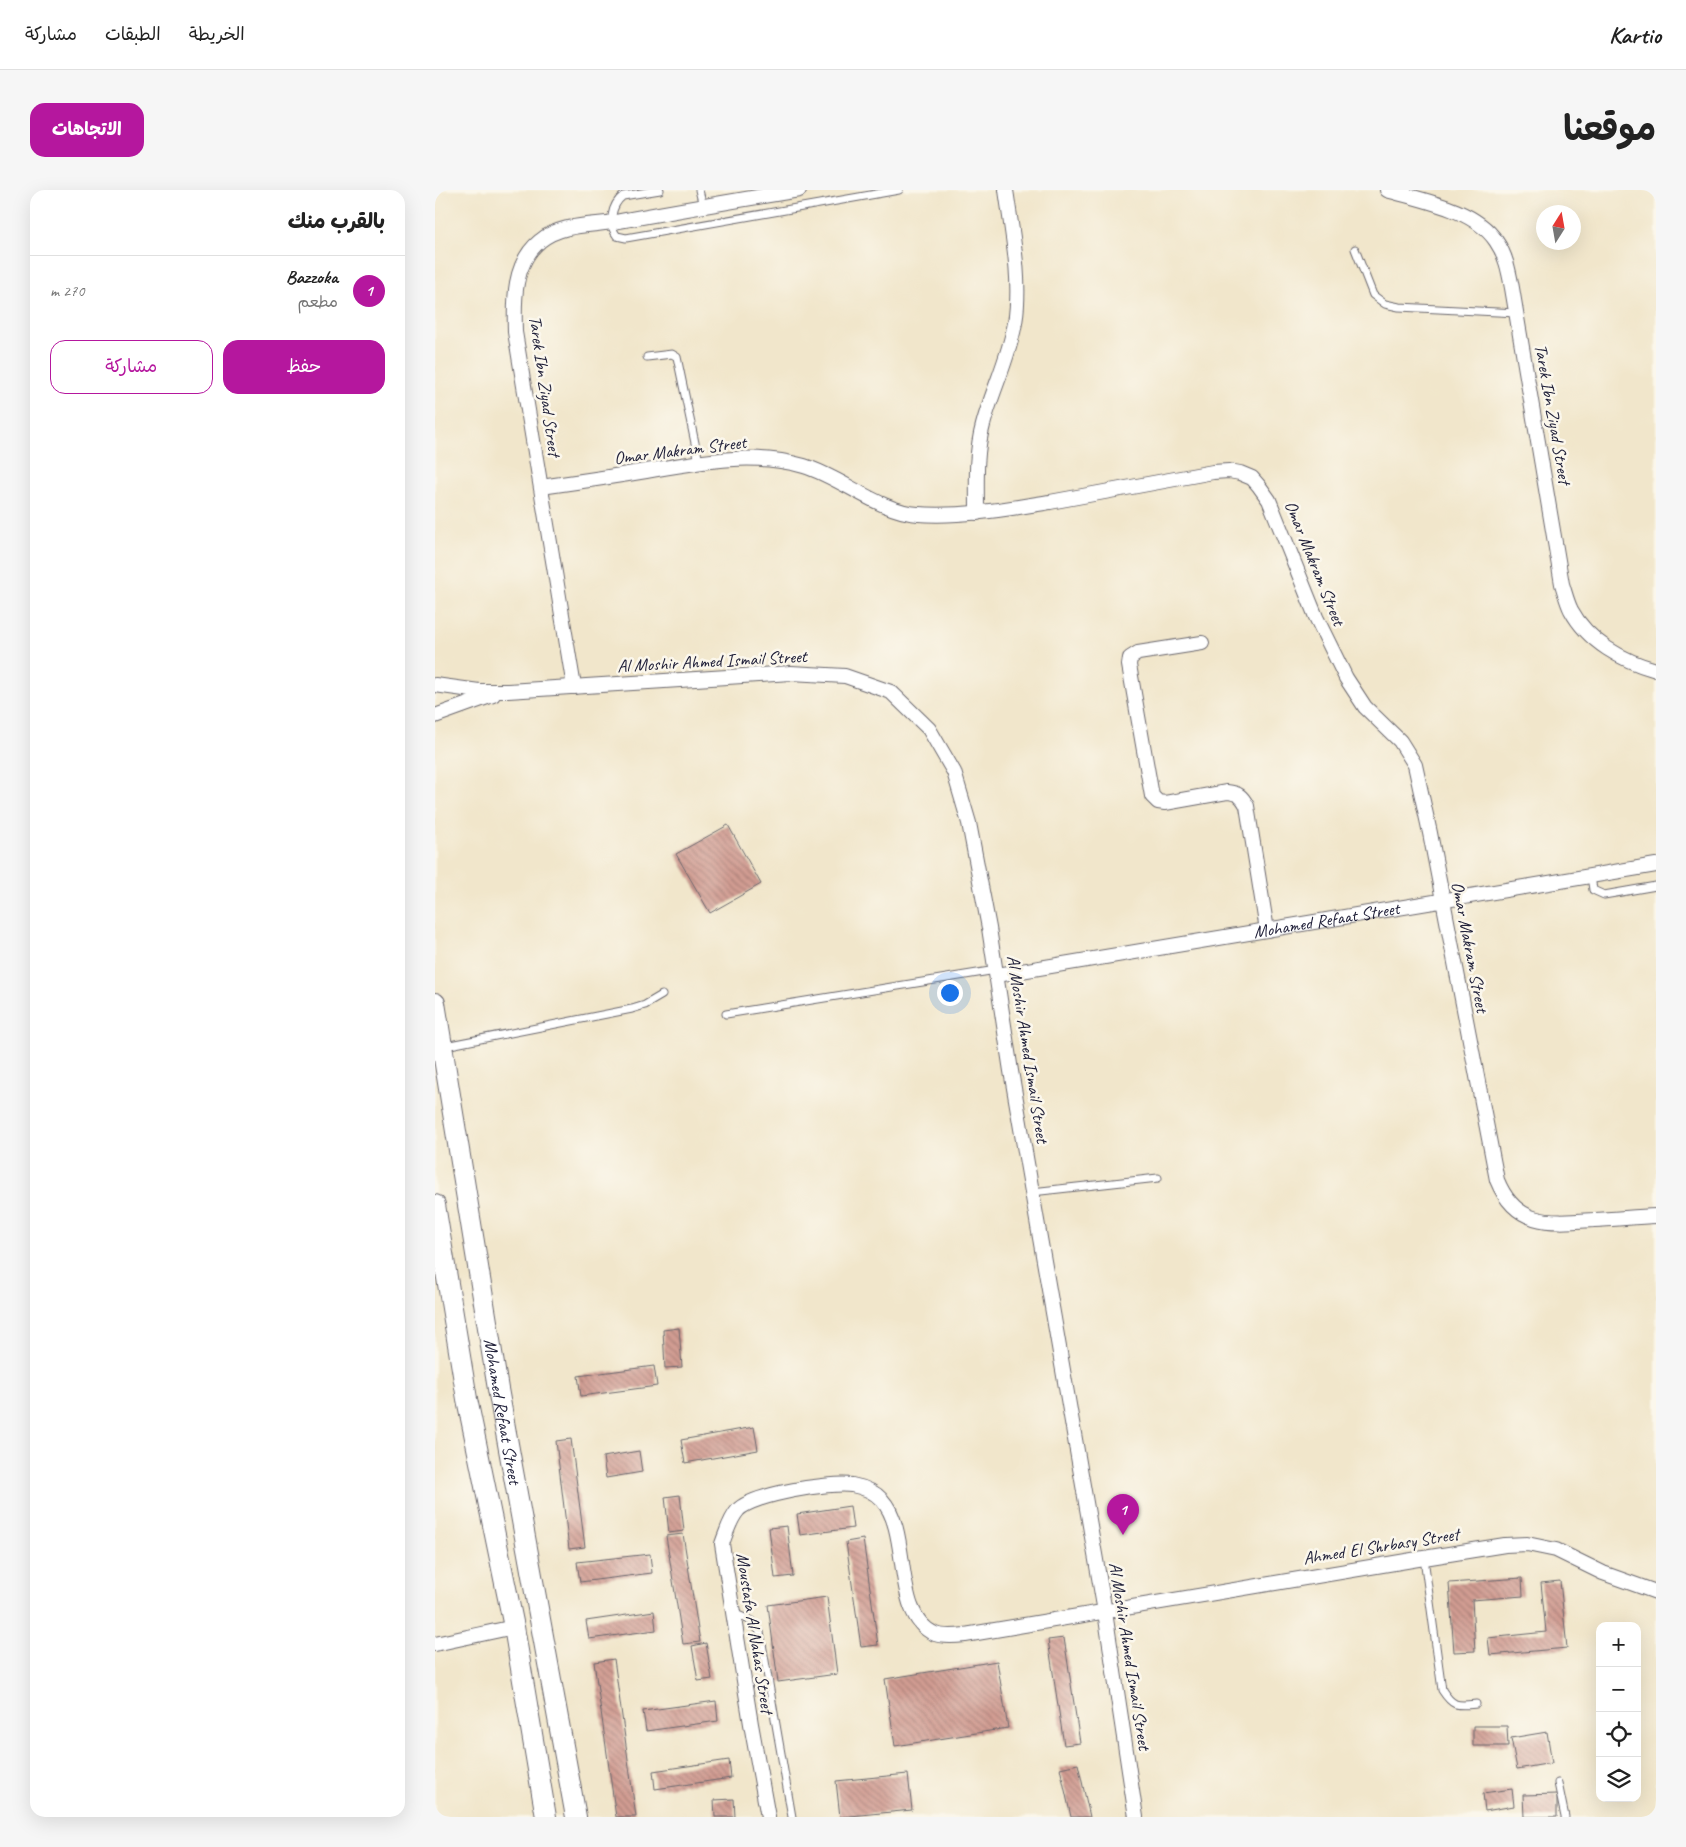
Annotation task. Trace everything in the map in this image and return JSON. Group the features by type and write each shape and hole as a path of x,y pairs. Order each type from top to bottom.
{"street":[{"name":"Tarek Ibn Ziyad Street","path":"574,687 515,332 514,299 519,273 527,255 540,240 558,230 611,223 799,190"},
{"path":"977,513 978,451 982,426 1010,343 1017,306 1018,284 1006,190"},
{"name":"Tarek Ibn Ziyad Street","path":"1387,190 1445,207 1476,222 1496,241 1508,266 1562,584 1572,611 1589,633 1609,651 1639,666 1656,670"},
{"name":"Omar Makram Street","path":"541,487 699,462 749,458 775,460 804,466 893,508 915,514 939,515 977,513 1108,492 1213,472 1240,472 1252,478 1269,500 1316,617 1346,678 1365,707 1399,741 1415,765 1430,833 1497,1180 1503,1196 1521,1213 1537,1220 1558,1223 1656,1216"},
{"path":"1202,643 1138,653 1130,658 1129,665 1152,796 1159,802 1165,803 1227,792 1237,793 1243,798 1247,806 1267,930"},
{"name":"Al Moshir Ahmed Ismail Street","path":"435,684 479,691 508,691 791,673 845,676 891,692 929,729 954,772 969,823 989,928 1011,1071 1105,1612 1136,1817"},
{"name":"Al Moshir Ahmed Ismail Street","path":"435,716 481,698 508,691"},
{"name":"Mohamed Refaat Street","path":"996,972 1267,930 1656,865"},
{"name":"Mohamed Refaat Street","path":"435,1003 498,1389 577,1817"},
{"name":"Mohamed Refaat Street","path":"435,1205 467,1399 514,1627 546,1817"},
{"path":"462,1371 479,1370 494,1364"},
{"path":"467,1399 481,1389 498,1389"},
{"name":"Moustafa Al Nahas Street","path":"767,1817 722,1544 738,1509 755,1500 788,1491 821,1486 850,1485 874,1492 893,1518 909,1600 916,1616 925,1627 936,1634 948,1636 965,1635 1105,1612"},
{"name":"Ahmed El Shrbasy Street","path":"1105,1612 1423,1558 1505,1545 1527,1544 1555,1550 1603,1573 1656,1592"},
{"path":"435,1644 514,1627"}],"lane":[{"path":"660,190 623,196 616,203 611,223 617,236 626,238 899,190"},
{"path":"699,190 703,206"},
{"path":"1355,249 1373,295 1385,304 1399,307 1517,313"},
{"path":"647,357 672,354 677,357 699,462"},
{"path":"1591,876 1593,890 1604,895 1656,886"},
{"path":"726,1014 996,972"},
{"path":"442,1047 632,1009 645,1005 662,995"},
{"path":"1032,1192 1158,1178"},
{"path":"1423,1558 1442,1690 1450,1702 1458,1706 1476,1704"},
{"path":"732,1613 751,1621 760,1632 792,1817"},
{"path":"1558,1783 1565,1817"}],"building":[{"path":"728,825 761,884 710,913 676,854"},
{"path":"679,1328 682,1367 665,1368 663,1330"},
{"path":"654,1366 657,1386 581,1396 578,1376"},
{"path":"754,1427 758,1450 685,1463 681,1440"},
{"path":"571,1439 585,1547 569,1549 556,1441"},
{"path":"639,1451 642,1472 606,1478 603,1457"},
{"path":"680,1495 684,1531 669,1533 665,1497"},
{"path":"850,1506 853,1528 800,1535 797,1514"},
{"path":"787,1526 793,1576 775,1578 769,1528"},
{"path":"683,1534 700,1642 683,1644 666,1536"},
{"path":"863,1539 878,1645 861,1647 846,1542"},
{"path":"650,1554 652,1573 580,1582 577,1562"},
{"path":"1522,1578 1523,1596 1472,1600 1475,1651 1454,1652 1449,1583"},
{"path":"1560,1581 1567,1648 1490,1655 1488,1638 1546,1632 1541,1583"},
{"path":"827,1597 837,1674 778,1682 768,1605"},
{"path":"654,1611 656,1630 589,1639 586,1621"},
{"path":"1064,1638 1080,1743 1064,1745 1048,1640"},
{"path":"706,1643 712,1679 698,1681 692,1646"},
{"path":"614,1659 636,1817 616,1817 594,1662"},
{"path":"997,1661 1008,1728 895,1746 885,1679"},
{"path":"716,1701 718,1721 646,1731 643,1711"},
{"path":"1473,1726 1507,1726 1508,1746 1473,1746"},
{"path":"1547,1732 1552,1763 1517,1769 1511,1738"},
{"path":"729,1760 731,1778 655,1789 653,1771"},
{"path":"1078,1764 1090,1817 1071,1817 1060,1768"},
{"path":"908,1774 912,1810 840,1817 836,1781"},
{"path":"1512,1789 1514,1806 1485,1811 1483,1793"},
{"path":"1557,1794 1557,1817 1524,1817 1523,1795"},
{"path":"734,1799 735,1817 715,1817 714,1800"}],"place":[{"name":"Bazzoka","path":"1123,1535"}]}
